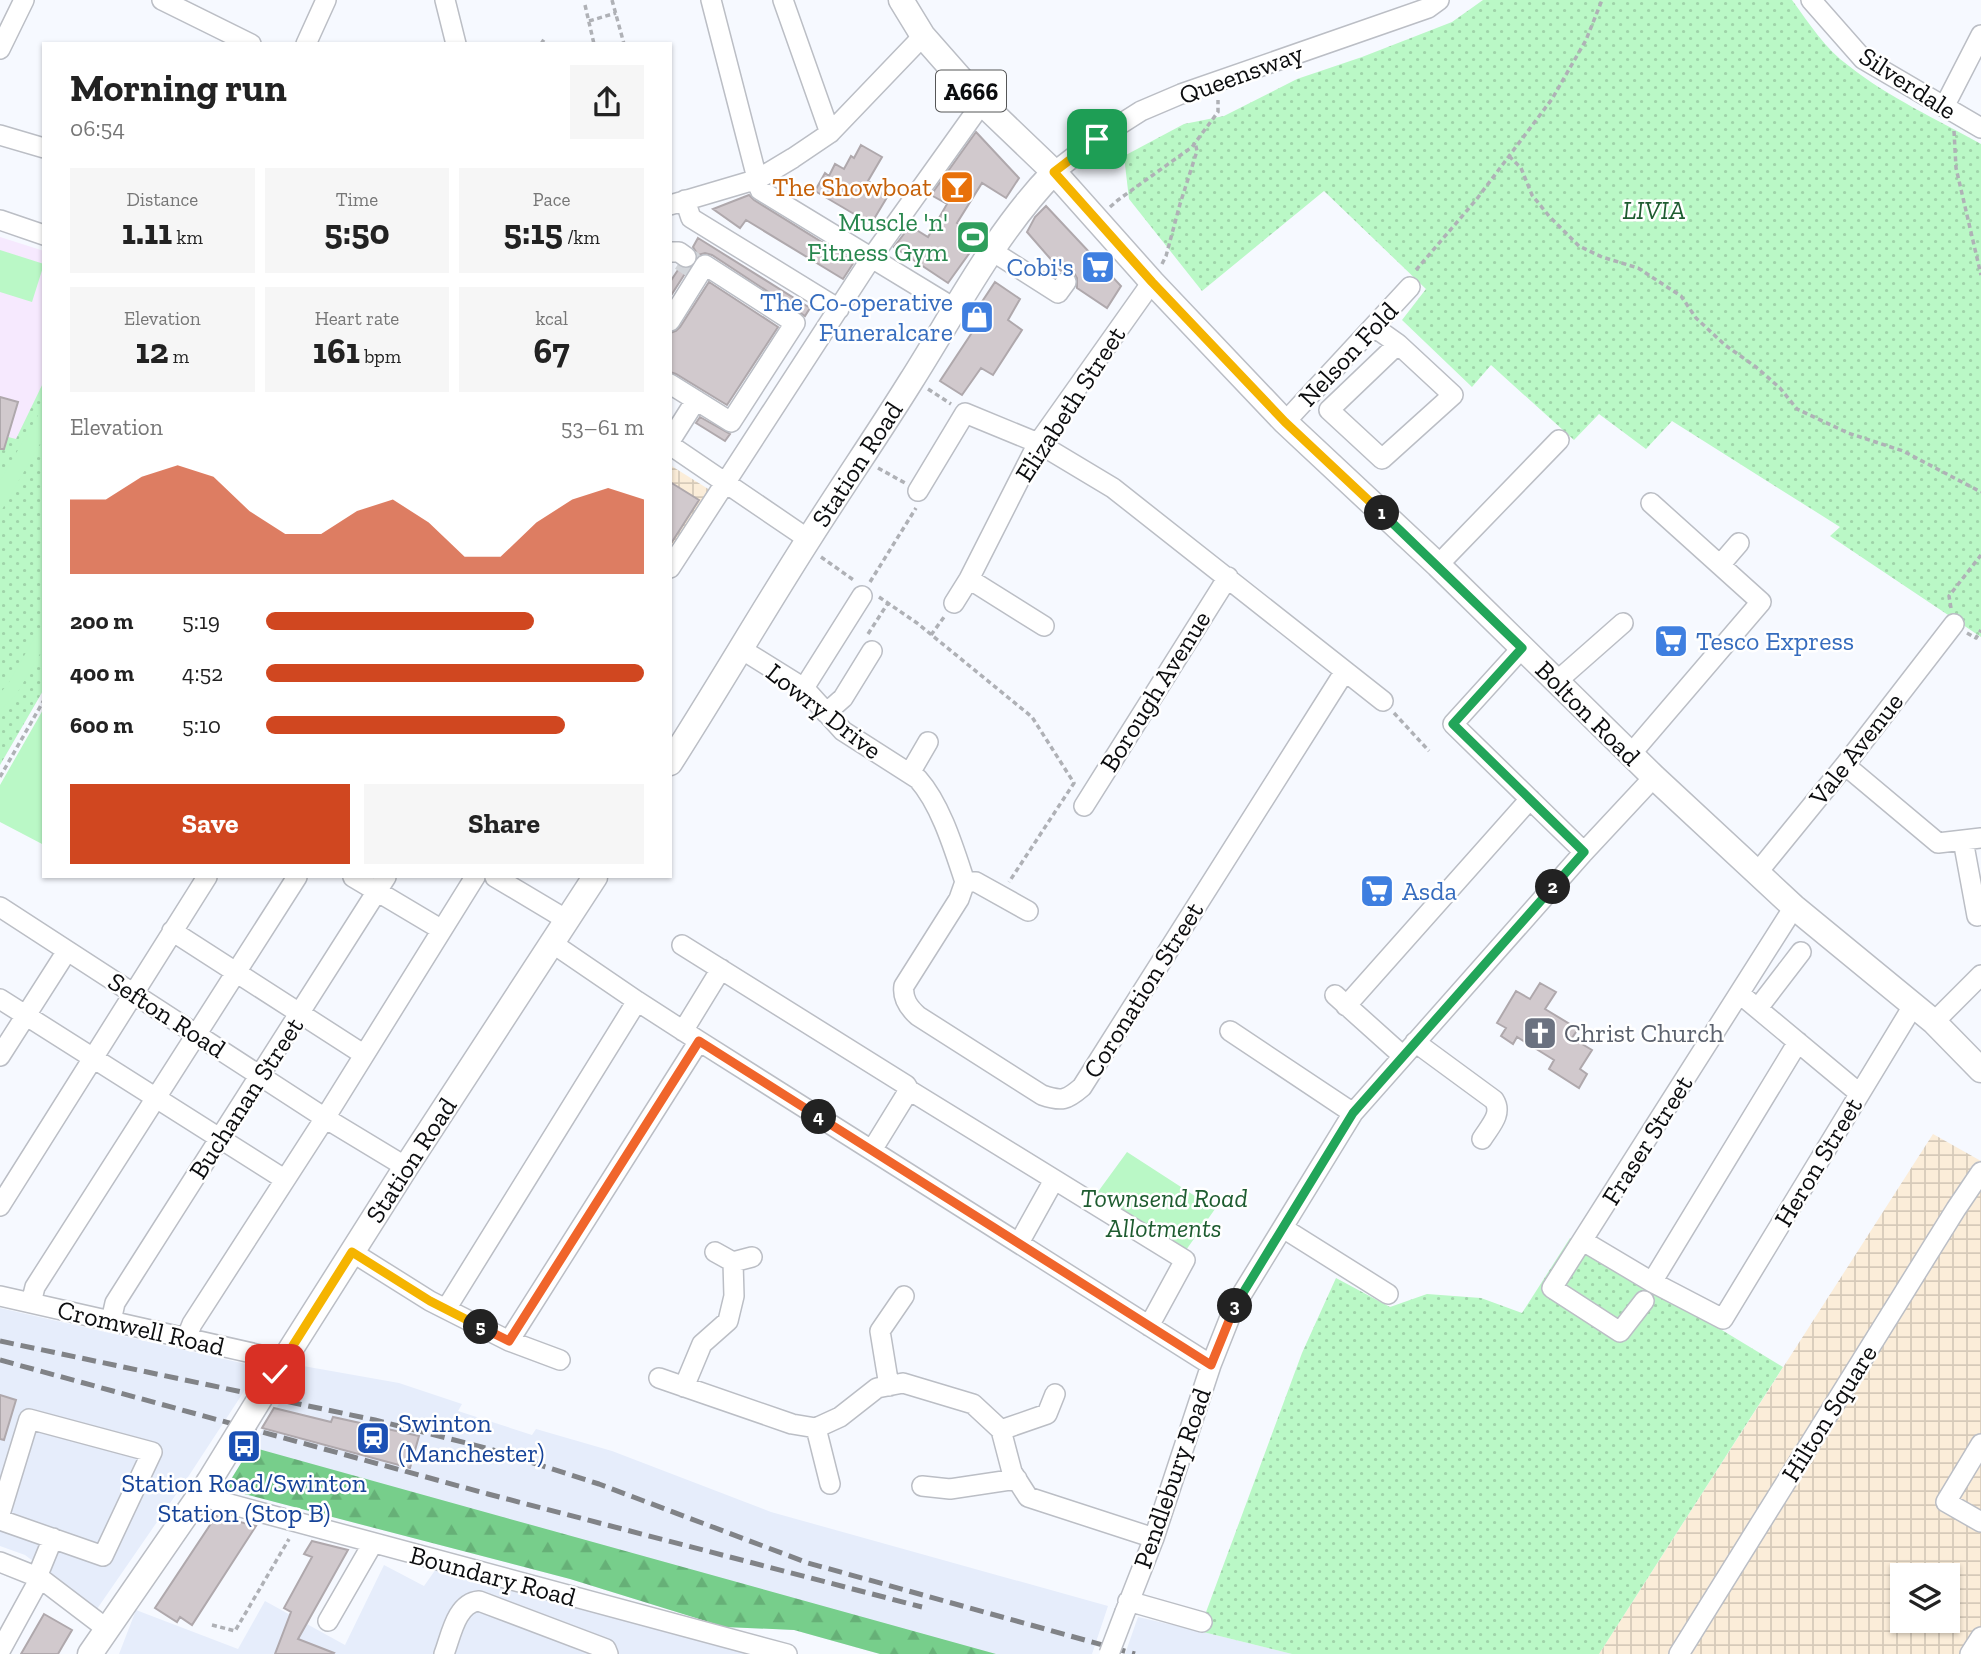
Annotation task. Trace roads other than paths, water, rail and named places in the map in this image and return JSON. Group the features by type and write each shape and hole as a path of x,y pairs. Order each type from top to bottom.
{"main road":[{"name":"Bolton Road","path":"901,0 923,36 982,103 1054,172 1152,282 1285,422 1438,565 1654,778 1794,907 1934,1022 1981,1070"},
{"name":"Station Road","path":"672,759 954,308 1032,195 1054,172"},
{"name":"Station Road","path":"90,1654 204,1489 406,1167 594,878"}],"street":[{"path":"0,48 24,0"},
{"path":"162,0 229,39"},
{"path":"445,0 456,42"},
{"path":"711,0 761,190 954,308"},
{"path":"783,0 831,133"},
{"name":"Queensway","path":"1054,172 1097,139 1141,111 1428,8 1439,0"},
{"name":"Silverdale","path":"1811,0 1863,59 1981,128"},
{"path":"307,42 324,1"},
{"path":"1951,112 1981,35"},
{"path":"839,309 691,218 677,203 758,179 831,133 923,36"},
{"path":"672,565 873,257 982,103"},
{"path":"0,135 42,147"},
{"path":"0,220 42,233"},
{"path":"992,251 1058,293 1066,282"},
{"path":"672,288 680,261"},
{"path":"672,318 705,265 795,323 732,422 672,385"},
{"name":"Elizabeth Street","path":"954,603 969,579 1038,443 1152,282"},
{"name":"Nelson Fold","path":"1285,422 1410,287"},
{"path":"1374,327 1398,344 1453,395 1382,459 1329,410 1398,344"},
{"path":"672,440 696,400"},
{"path":"918,491 965,413 1038,443 1113,488 1383,701"},
{"path":"1438,565 1559,440"},
{"path":"672,444 808,539"},
{"path":"1630,755 1762,602 1651,503"},
{"path":"1720,565 1740,543"},
{"name":"Borough Avenue","path":"1084,806 1228,577"},
{"path":"969,579 1044,626"},
{"path":"804,688 866,590"},
{"path":"1556,682 1623,623"},
{"name":"Vale Avenue","path":"1757,873 1954,624"},
{"path":"1522,648 1453,724 1584,852"},
{"name":"Lowry Drive","path":"741,649 804,688 843,731 910,773 927,788 965,882"},
{"path":"827,713 843,698 873,651"},
{"name":"Coronation Street","path":"965,882 959,899 904,986 903,992 909,1008 1042,1095 1063,1100 1071,1097 1082,1087 1345,671"},
{"path":"910,773 929,742"},
{"path":"1845,765 1938,843 1972,839 1977,916"},
{"name":"Pendlebury Road","path":"1109,1654 1154,1538 1211,1365 1234,1307 1353,1113 1584,852 1654,778"},
{"path":"1482,1139 1496,1117 1498,1106 1494,1100 1409,1049 1341,1000 1530,799"},
{"path":"0,1206 206,878"},
{"path":"31,1303 35,1287 296,878"},
{"path":"357,878 382,884 442,930"},
{"path":"186,1339 192,1324 325,1118 474,878"},
{"path":"497,878 567,920"},
{"path":"965,882 976,882 1028,911"},
{"name":"Buchanan Street","path":"111,1321 116,1303 382,884"},
{"name":"Fraser Street","path":"1644,1301 1620,1332 1552,1288 1794,907"},
{"name":"Sefton Road","path":"1,910 406,1167"},
{"path":"173,931 363,1054"},
{"path":"552,943 637,1002 1211,1365"},
{"path":"682,945 906,1085 909,1090 1185,1260 1149,1326"},
{"path":"0,1056 67,951"},
{"path":"1758,1008 1801,953"},
{"path":"509,1341 691,1036 721,970"},
{"path":"1934,1022 1981,975"},
{"path":"1741,993 1859,1093"},
{"path":"0,999 284,1179"},
{"path":"446,1309 637,1002"},
{"name":"Heron Street","path":"1652,1282 1723,1319 1913,1006"},
{"path":"1230,1031 1353,1113"},
{"path":"1586,1236 1652,1282 1798,1042"},
{"path":"872,1150 909,1090"},
{"name":"Hilton Square","path":"1679,1654 1981,1172"},
{"path":"1019,1243 1055,1180"},
{"path":"1283,1228 1388,1294"},
{"path":"352,1252 430,1301 509,1341 560,1360"},
{"path":"684,1387 702,1343 728,1321 734,1296 742,1259 715,1252"},
{"name":"Cromwell Road","path":"0,1296 186,1339 279,1367"},
{"path":"889,1385 880,1331 904,1296"},
{"path":"659,1378 792,1424 816,1428 840,1417 877,1388 889,1385 904,1383 973,1404 1001,1430 1012,1472 1028,1497 1154,1538"},
{"path":"1001,1430 1047,1414 1055,1394"},
{"path":"0,1514 29,1419 152,1452 103,1556 0,1520"},
{"path":"816,1428 831,1484"},
{"path":"1981,1444 1946,1502 1981,1522"},
{"path":"922,1486 950,1489 1017,1479"},
{"name":"Boundary Road","path":"204,1489 299,1523 787,1654"},
{"path":"0,1651 38,1578 53,1538"},
{"path":"328,1621 373,1543"},
{"path":"0,1562 38,1578 107,1629"},
{"path":"444,1654 461,1610 471,1602 479,1601 606,1649 608,1654"},
{"path":"1127,1607 1202,1622"},
{"path":"1970,1654 1981,1637"}],"tunnel":[{"path":"683,274 692,260 686,257"}],"railway":[{"path":"0,1341 375,1420 490,1449 599,1484 808,1563 1135,1654"},
{"path":"0,1360 488,1494 922,1607"}],"place":[{"name":"The Showboat","path":"957,187"},
{"name":"Muscle 'n' Fitness Gym","path":"973,237"},
{"name":"Cobi's","path":"1098,267"},
{"name":"The Co-operative Funeralcare","path":"977,317"},
{"name":"Tesco Express","path":"1671,641"},
{"name":"Asda","path":"1377,891"},
{"name":"Christ Church","path":"1540,1033"},
{"name":"Swinton (Manchester)","path":"373,1438"},
{"name":"Station Road/Swinton Station (Stop B)","path":"244,1446"}],"park label":[{"name":"LIVIA","path":"1654,210"},
{"name":"Townsend Road Allotments","path":"1164,1213"}]}
